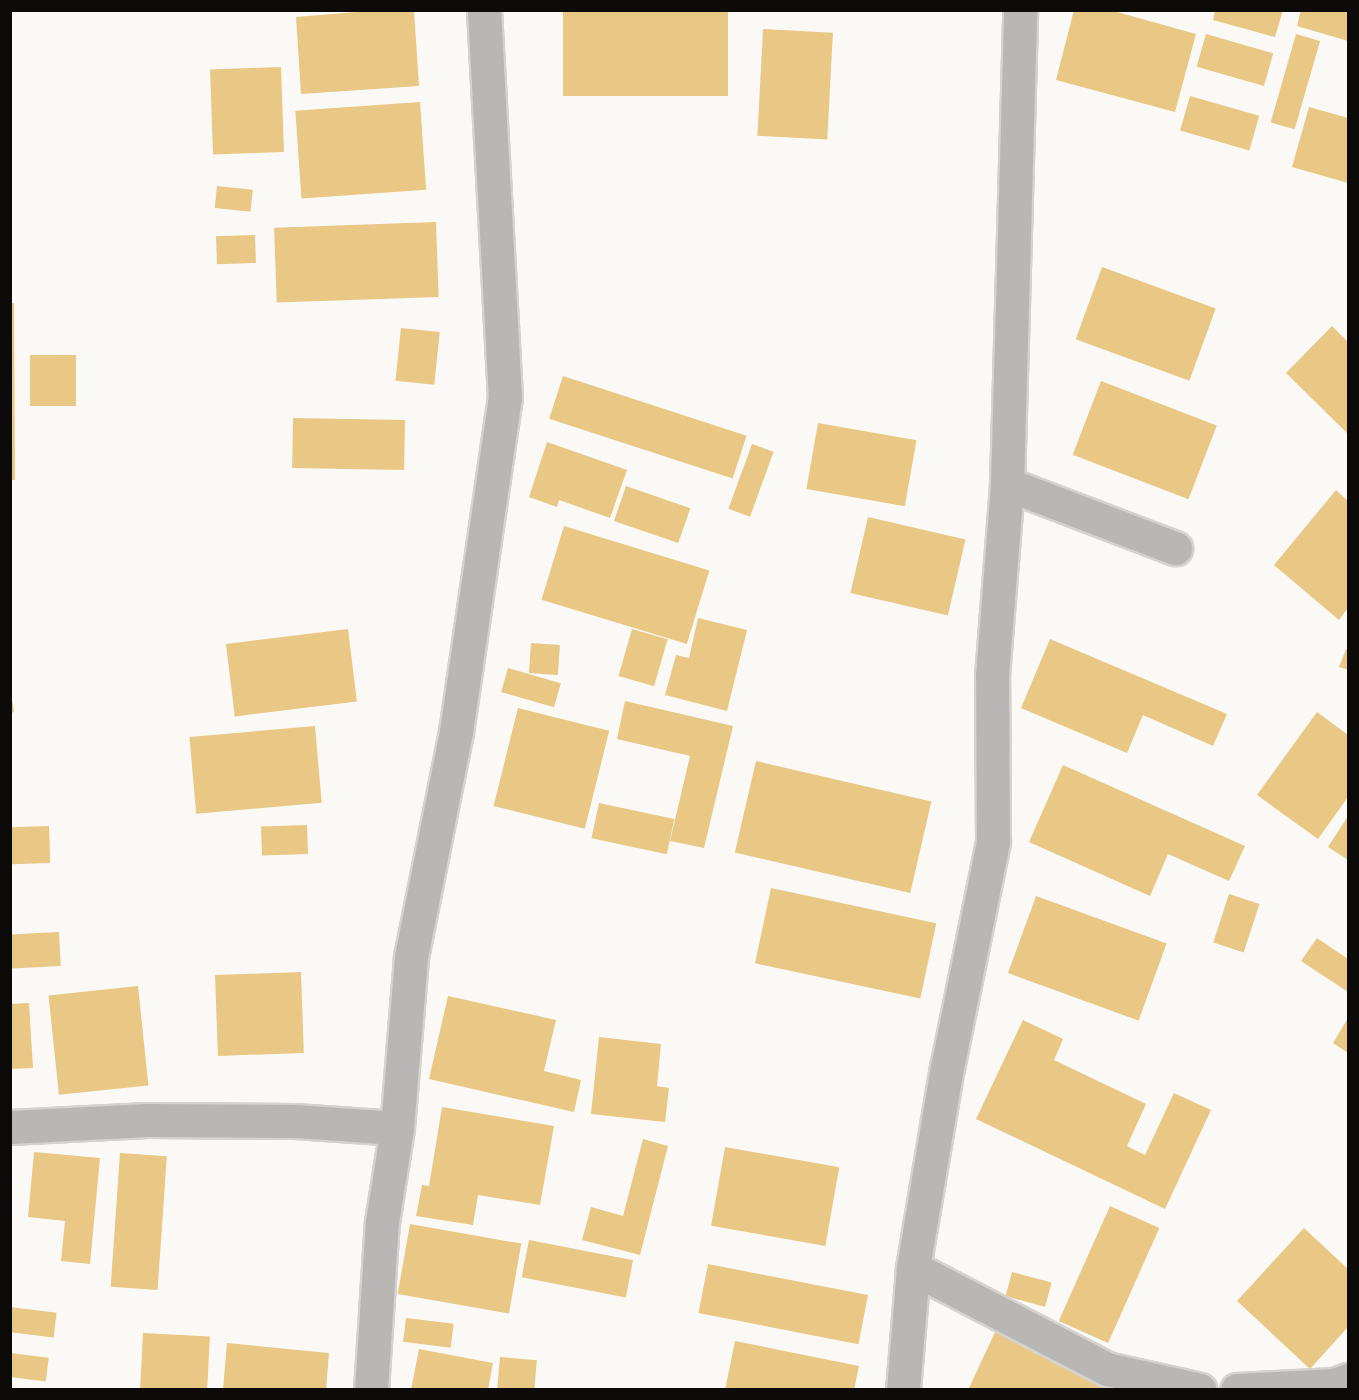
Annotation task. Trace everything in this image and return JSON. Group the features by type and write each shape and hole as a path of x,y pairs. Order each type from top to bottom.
{"street":[{"path":"371,1389 382,1222 397,1128 411,957 456,732 505,398 484,10"},
{"path":"903,1389 913,1268 947,1068 993,841 992,676 1007,484 1020,10"},
{"path":"1007,484 1175,548"},
{"path":"10,1127 147,1120 295,1121 397,1128"},
{"path":"913,1268 1107,1369 1200,1389"},
{"path":"1237,1389 1334,1385 1348,1380"}],"building":[{"path":"381,10 414,10 419,86 301,94 296,17"},
{"path":"563,10 728,10 728,96 563,96"},
{"path":"1074,10 1110,10 1196,34 1175,112 1056,80"},
{"path":"1215,10 1283,10 1275,37 1213,20"},
{"path":"1301,10 1348,10 1348,41 1297,26"},
{"path":"763,29 833,33 827,140 757,136"},
{"path":"1206,34 1273,53 1264,86 1197,67"},
{"path":"1296,34 1320,41 1295,129 1271,122"},
{"path":"281,67 284,152 213,154 210,69"},
{"path":"1190,96 1259,116 1249,150 1180,131"},
{"path":"420,102 426,190 301,199 295,111"},
{"path":"1309,107 1348,118 1348,183 1292,167"},
{"path":"217,186 253,190 251,212 215,208"},
{"path":"436,222 439,297 277,303 274,228"},
{"path":"255,235 256,263 217,264 216,236"},
{"path":"1102,267 1216,308 1189,381 1076,339"},
{"path":"10,303 14,303 15,480 10,480"},
{"path":"1332,326 1348,342 1348,434 1286,373"},
{"path":"401,328 440,332 434,385 395,381"},
{"path":"30,355 76,355 76,406 30,406"},
{"path":"563,376 747,436 733,478 549,419"},
{"path":"1101,381 1217,425 1188,499 1073,455"},
{"path":"293,418 405,420 404,470 292,468"},
{"path":"818,423 916,440 905,506 806,489"},
{"path":"547,442 627,470 610,518 559,500 557,507 529,497"},
{"path":"752,444 774,452 750,517 728,509"},
{"path":"626,486 690,508 678,543 614,521"},
{"path":"1336,490 1348,501 1348,608 1339,620 1274,565"},
{"path":"868,517 965,539 948,615 850,593"},
{"path":"564,526 709,570 687,644 541,600"},
{"path":"698,618 747,630 727,711 665,695 676,655 689,658"},
{"path":"348,629 357,701 235,716 226,644"},
{"path":"632,629 668,639 654,686 618,676"},
{"path":"1050,639 1227,714 1213,746 1143,715 1127,753 1021,708"},
{"path":"531,643 560,645 558,675 529,673"},
{"path":"1346,649 1348,650 1348,670 1339,667"},
{"path":"508,668 561,683 554,707 501,692"},
{"path":"10,687 14,712 10,713"},
{"path":"625,701 733,726 704,848 670,841 690,756 617,739"},
{"path":"518,708 609,731 585,829 494,806"},
{"path":"1317,712 1348,735 1348,797 1318,839 1257,795"},
{"path":"315,726 322,803 196,814 189,737"},
{"path":"756,761 931,801 910,893 735,853"},
{"path":"1063,765 1245,846 1229,881 1168,854 1150,896 1029,842"},
{"path":"599,803 674,819 667,854 592,838"},
{"path":"1348,816 1348,860 1328,847"},
{"path":"307,825 308,854 262,856 261,827"},
{"path":"49,826 50,863 11,864 10,827"},
{"path":"771,888 936,923 920,998 755,963"},
{"path":"1229,894 1259,904 1244,952 1213,943"},
{"path":"1036,896 1167,944 1139,1021 1008,973"},
{"path":"59,932 61,966 12,969 10,935"},
{"path":"1317,938 1348,959 1348,992 1301,961"},
{"path":"301,972 304,1053 218,1056 215,975"},
{"path":"138,986 148,1085 59,1095 48,995"},
{"path":"448,996 556,1020 544,1071 581,1080 574,1112 429,1079"},
{"path":"29,1003 33,1068 10,1069 10,1004"},
{"path":"1348,1018 1348,1053 1333,1043"},
{"path":"1023,1020 1063,1039 1054,1060 1146,1104 1127,1146 1145,1155 1174,1093 1211,1110 1165,1209 976,1119"},
{"path":"599,1037 661,1044 657,1086 669,1088 665,1122 591,1114"},
{"path":"442,1107 554,1126 540,1205 478,1195 473,1225 416,1216 422,1185 429,1186"},
{"path":"643,1139 668,1146 640,1255 582,1240 591,1207 623,1216"},
{"path":"725,1147 839,1167 825,1246 711,1226"},
{"path":"34,1152 100,1158 90,1264 61,1261 65,1221 28,1217"},
{"path":"120,1153 167,1156 158,1290 111,1287"},
{"path":"1110,1206 1159,1228 1108,1343 1059,1321"},
{"path":"410,1224 521,1244 509,1314 398,1294"},
{"path":"1304,1228 1348,1269 1348,1327 1310,1369 1237,1301"},
{"path":"529,1240 633,1260 626,1298 522,1277"},
{"path":"708,1264 868,1295 858,1344 698,1313"},
{"path":"1012,1272 1052,1283 1045,1307 1006,1296"},
{"path":"10,1307 57,1313 54,1338 10,1332"},
{"path":"406,1318 454,1324 451,1348 403,1342"},
{"path":"997,1328 1115,1384 1112,1390 968,1390"},
{"path":"143,1333 210,1337 207,1390 140,1390"},
{"path":"735,1341 859,1366 854,1390 725,1390"},
{"path":"227,1343 329,1353 326,1390 223,1390"},
{"path":"419,1349 493,1363 488,1390 411,1390"},
{"path":"11,1353 49,1358 46,1381 10,1377"},
{"path":"500,1357 537,1360 534,1390 497,1390"}]}
